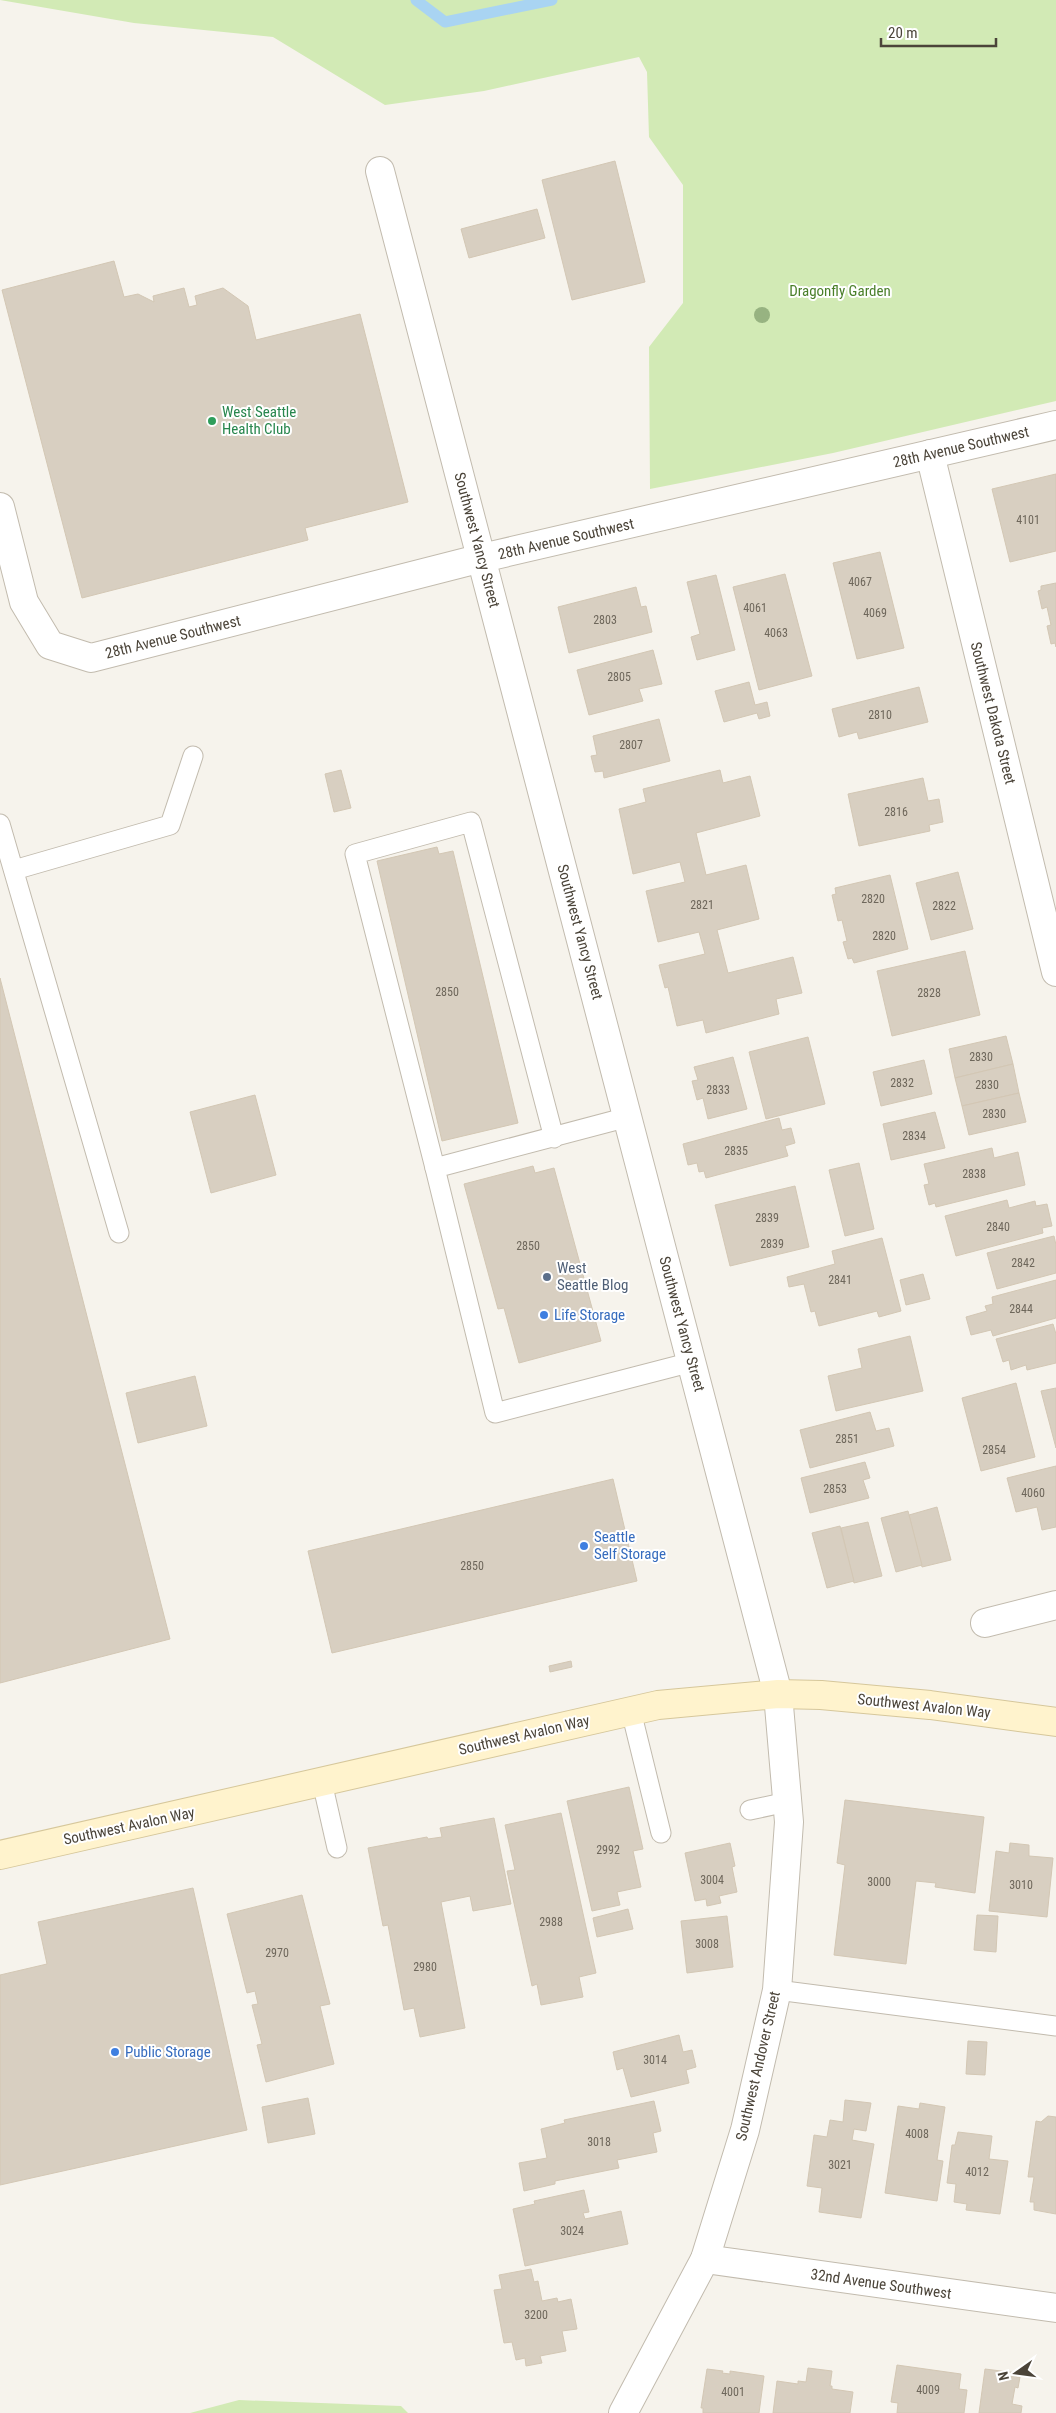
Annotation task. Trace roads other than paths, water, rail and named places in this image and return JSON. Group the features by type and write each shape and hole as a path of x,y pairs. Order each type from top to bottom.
{"main road":[{"name":"Southwest Avalon Way","path":"0,1855 658,1705 778,1694 821,1695 930,1705 1056,1722"}],"street":[{"name":"Southwest Yancy Street","path":"380,171 778,1694"},
{"name":"28th Avenue Southwest","path":"0,507 24,602 50,645 91,658 482,558 1056,425"},
{"name":"Southwest Dakota Street","path":"930,454 1056,972"},
{"path":"985,1623 1056,1606"},
{"name":"Southwest Andover Street","path":"623,2413 705,2259 745,2130 777,1990 789,1822 778,1694"},
{"name":"32nd Avenue Southwest","path":"705,2259 1056,2308"}],"lane":[{"path":"14,870 170,825 193,756"},
{"path":"554,1138 471,822 355,854 495,1413 692,1362"},
{"path":"0,824 119,1233"},
{"path":"435,1168 628,1117"},
{"path":"630,1711 661,1833"},
{"path":"322,1782 337,1848"},
{"path":"750,1810 787,1802"},
{"path":"777,1990 1056,2026"}],"waterway":[{"path":"416,0 445,22 552,0"}],"place":[{"name":"West Seattle Health Club","path":"212,421"},
{"name":"West Seattle Blog","path":"547,1277"},
{"name":"Life Storage","path":"544,1315"},
{"name":"Seattle Self Storage","path":"584,1546"},
{"name":"Public Storage","path":"115,2052"}],"park label":[{"name":"Dragonfly Garden","path":"840,291"}]}
